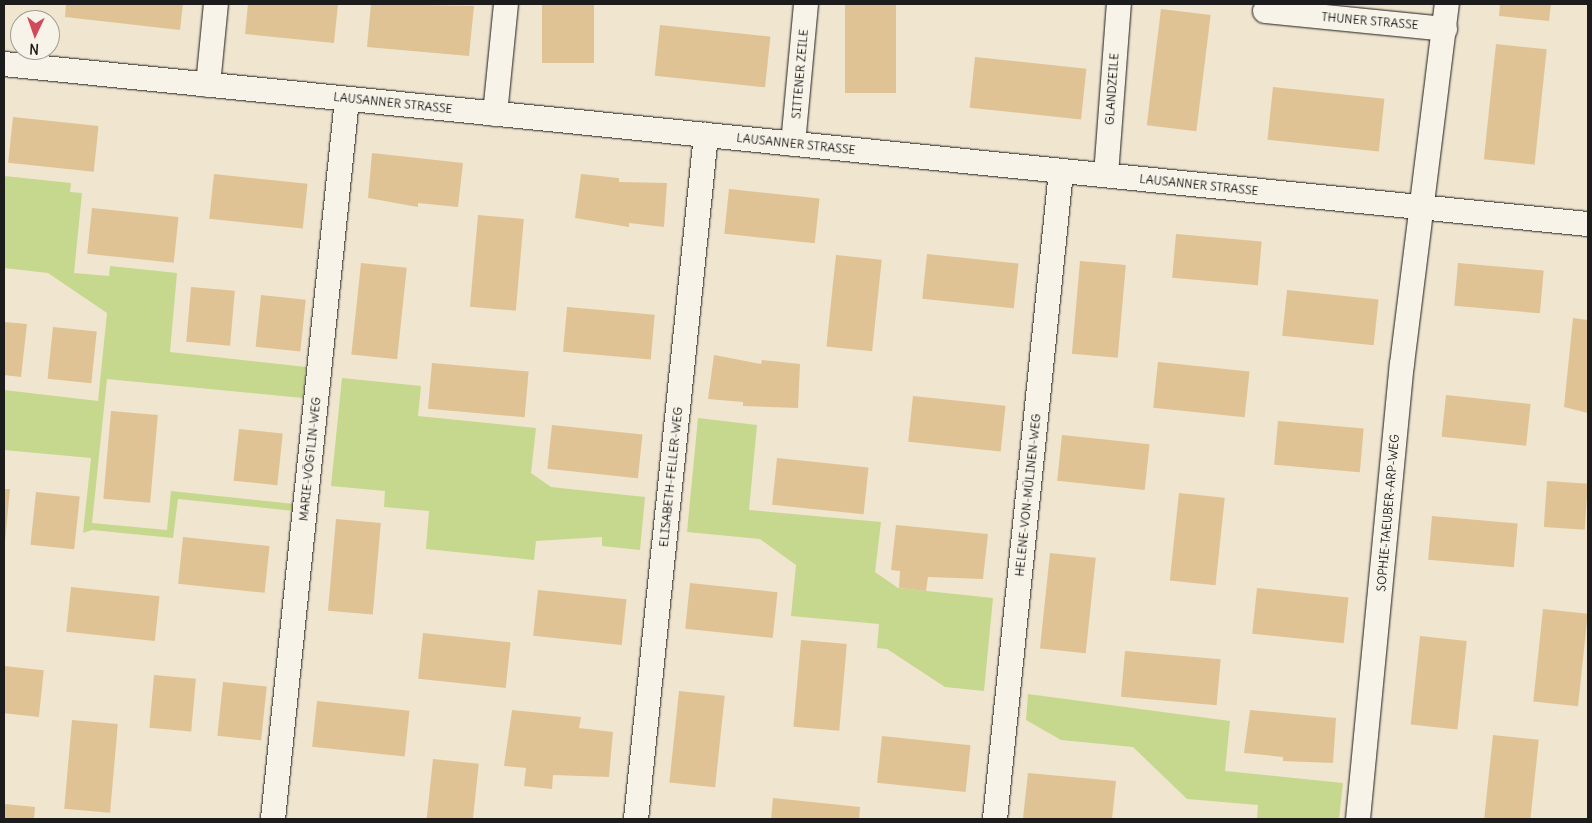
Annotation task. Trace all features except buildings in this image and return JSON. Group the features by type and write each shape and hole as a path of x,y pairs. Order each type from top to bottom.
{"street":[{"path":"208,85 216,4"},
{"path":"495,114 506,4"},
{"name":"SITTENER ZEILE","path":"793,144 806,4"},
{"name":"GLANDZEILE","path":"1106,175 1119,4"},
{"path":"1421,207 1428,180 1447,4"},
{"name":"THUNER STRASSE","path":"1265,11 1444,29"},
{"name":"LAUSANNER STRASSE","path":"4,64 1588,224"},
{"name":"MARIE-VÖGTLIN-WEG","path":"273,819 347,99"},
{"name":"ELISABETH-FELLER-WEG","path":"636,819 706,135"},
{"name":"HELENE-VON-MÜLINEN-WEG","path":"995,819 1060,171"},
{"name":"SOPHIE-TAEUBER-ARP-WEG","path":"1358,819 1421,207"}],"green space":[{"path":"4,176 71,183 70,192 82,193 74,273 109,276 110,266 177,273 170,352 306,367 303,398 107,379 92,523 167,530 171,491 294,504 294,511 178,499 173,538 92,530 83,533 91,458 4,450 4,390 98,401 107,313 48,273 4,268"},
{"path":"342,378 421,386 418,416 536,428 531,473 551,487 645,497 640,550 602,546 602,537 536,541 534,560 426,549 429,511 384,507 385,491 331,486"},
{"path":"698,418 757,425 749,510 881,522 875,572 898,588 993,598 984,691 945,687 887,649 877,648 879,624 791,616 796,565 760,539 687,532"},
{"path":"1028,694 1230,721 1225,771 1343,783 1339,819 1257,819 1258,805 1187,799 1133,747 1061,740 1026,720"}]}
